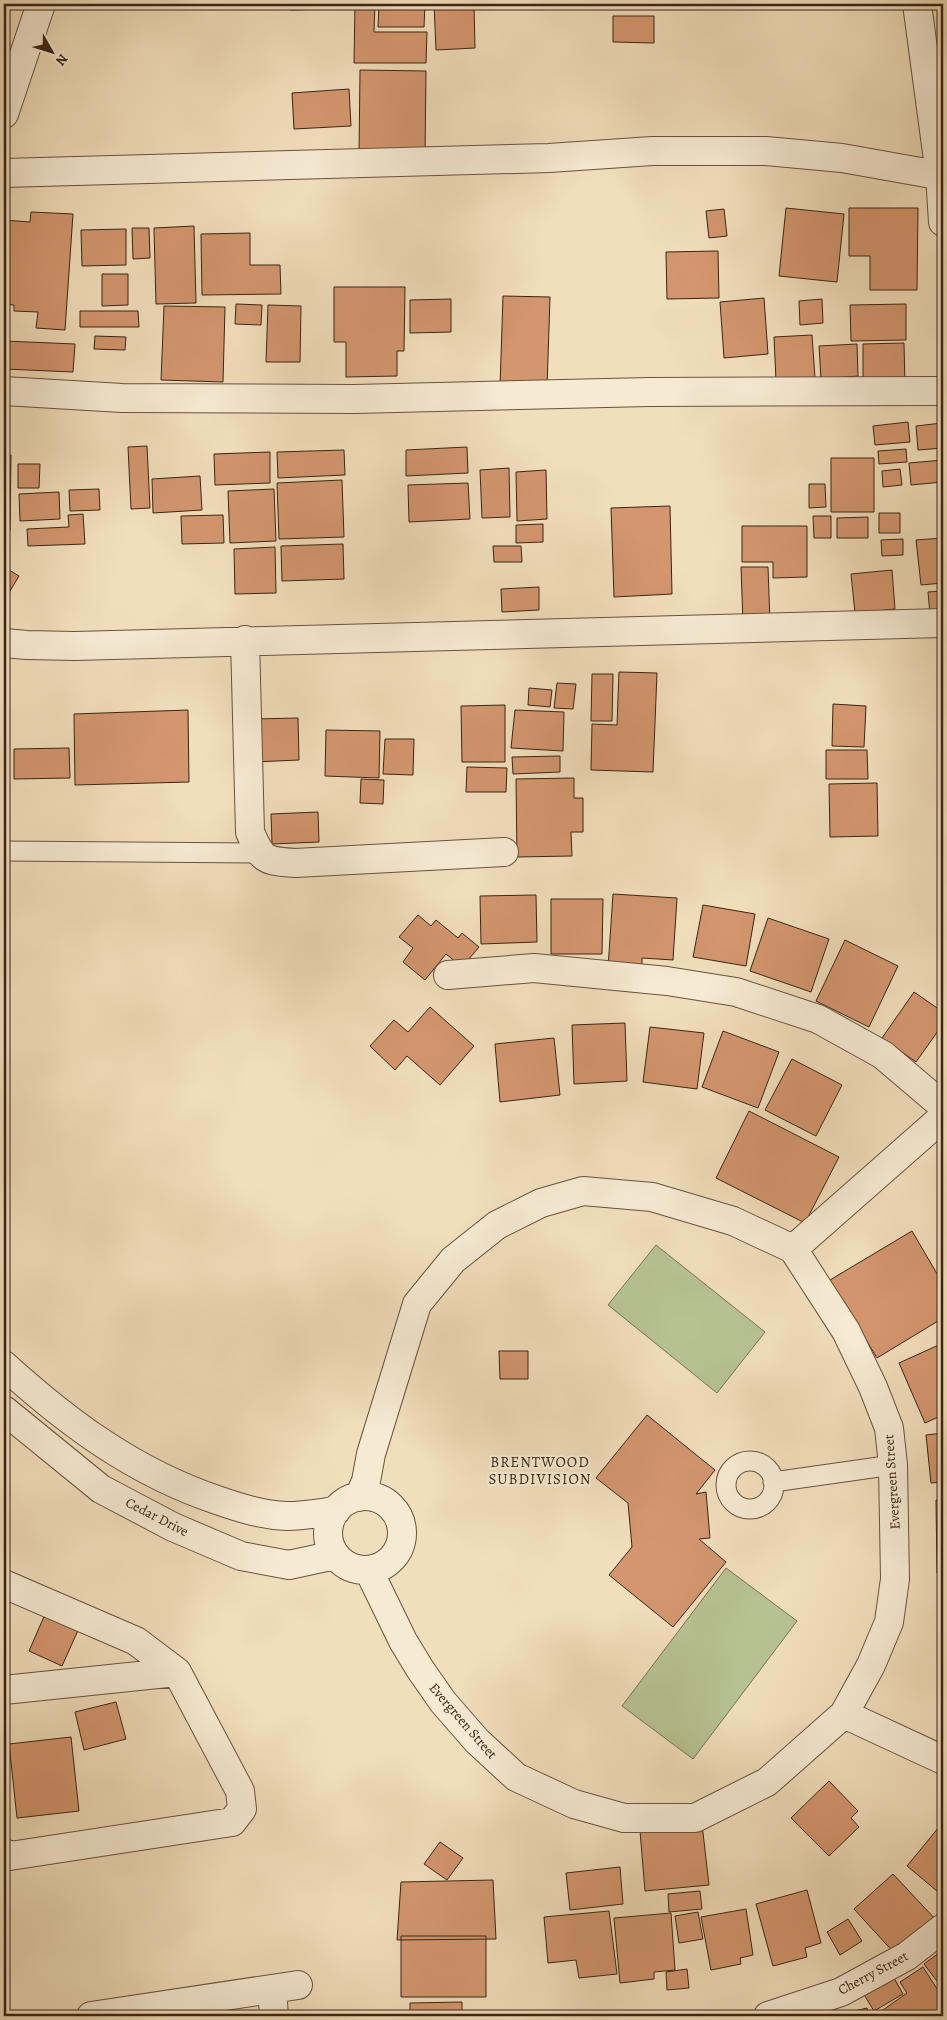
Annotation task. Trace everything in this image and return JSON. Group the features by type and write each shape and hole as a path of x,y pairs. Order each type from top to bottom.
{"street":[{"path":"4,114 42,4"},
{"path":"917,4 942,175 943,222"},
{"path":"4,173 549,158 652,151 766,151 842,158 942,175"},
{"path":"4,390 122,398 276,399 659,392 943,391"},
{"path":"4,643 75,646 245,640 943,624"},
{"path":"245,640 250,832 259,854 274,862 295,863 504,852"},
{"path":"448,975 534,968 667,981 736,992 818,1019 883,1055 943,1106"},
{"path":"363,1489 371,1496 382,1500 392,1507 399,1517 402,1528 402,1541 398,1552 380,1568 369,1571 350,1567 341,1562 335,1555 328,1533 330,1521 342,1504 363,1489 371,1454 417,1304 453,1260 497,1225 541,1203 583,1190 614,1192 652,1197 733,1221 794,1249 943,1117"},
{"name":"Evergreen Street","path":"369,1571 399,1633 420,1669 443,1702 476,1741 516,1778 574,1804 624,1818 695,1818 766,1782 844,1714 871,1665 889,1622 895,1570 893,1465 889,1428 846,1331 794,1249"},
{"path":"4,1365 45,1402 121,1457 190,1491 250,1512 288,1516 336,1511"},
{"name":"Cedar Drive","path":"4,1410 101,1489 181,1530 242,1556 289,1565 335,1555"},
{"path":"4,1584 136,1641 177,1672 240,1791 242,1810 232,1822 10,1856 4,1854"},
{"path":"4,1690 177,1672"},
{"path":"844,1714 943,1760"},
{"name":"Cherry Street","path":"768,2016 841,1992 907,1956 943,1928"},
{"path":"90,2016 285,1987 274,2016"}],"lane":[{"path":"4,851 259,854"},
{"path":"773,1482 893,1465"}],"green space":[{"path":"656,1245 765,1332 717,1393 608,1305"},
{"path":"726,1568 797,1621 693,1759 622,1706"}],"building":[{"path":"290,4 328,4 328,9 290,10"},
{"path":"355,4 375,4 374,32 427,32 426,63 354,63"},
{"path":"379,4 425,4 424,27 378,27"},
{"path":"434,4 474,4 475,48 436,50"},
{"path":"613,16 654,16 654,43 613,42"},
{"path":"360,70 426,71 425,156 359,156"},
{"path":"349,89 351,126 294,129 292,93"},
{"path":"786,208 844,214 837,282 779,276"},
{"path":"849,208 918,208 917,290 870,290 870,256 849,256"},
{"path":"724,209 727,236 709,238 706,211"},
{"path":"31,212 73,214 65,330 36,328 38,312 14,311 14,305 4,304 4,220 30,222"},
{"path":"194,226 196,303 156,304 154,228"},
{"path":"132,228 149,228 150,258 133,259"},
{"path":"126,229 126,265 82,266 81,230"},
{"path":"250,233 250,265 280,265 281,294 202,295 201,234"},
{"path":"718,251 719,298 667,299 666,252"},
{"path":"102,274 128,274 128,305 102,306"},
{"path":"334,287 405,287 404,351 397,351 397,376 346,377 346,342 334,342"},
{"path":"503,296 550,297 547,388 500,387"},
{"path":"764,298 768,354 724,358 720,302"},
{"path":"451,299 451,332 410,333 410,300"},
{"path":"822,299 823,323 800,325 799,301"},
{"path":"236,304 262,305 261,325 235,324"},
{"path":"906,304 906,340 851,341 850,305"},
{"path":"268,305 301,306 300,362 266,362"},
{"path":"164,306 225,307 223,382 161,380"},
{"path":"80,311 138,311 139,327 80,327"},
{"path":"812,335 815,378 776,381 774,337"},
{"path":"95,336 126,337 125,350 94,349"},
{"path":"4,341 75,344 73,372 4,369"},
{"path":"904,343 905,387 863,388 863,344"},
{"path":"857,344 858,376 821,379 819,346"},
{"path":"908,422 910,442 875,445 873,426"},
{"path":"942,423 943,448 918,450 916,426"},
{"path":"147,446 150,508 131,509 128,447"},
{"path":"467,447 468,473 406,476 406,450"},
{"path":"906,449 907,462 879,464 878,451"},
{"path":"344,450 345,475 278,478 277,452"},
{"path":"270,452 270,483 215,485 214,454"},
{"path":"4,455 11,455 10,531 4,530"},
{"path":"831,458 874,458 874,512 831,512"},
{"path":"943,460 943,482 911,485 909,463"},
{"path":"18,464 40,464 39,488 18,488"},
{"path":"509,468 510,517 482,518 480,470"},
{"path":"900,469 902,485 883,487 882,471"},
{"path":"546,470 547,519 517,521 516,472"},
{"path":"200,476 202,510 153,513 152,479"},
{"path":"342,480 344,537 279,539 277,483"},
{"path":"468,483 470,519 409,522 408,485"},
{"path":"809,484 825,484 826,507 809,508"},
{"path":"99,489 100,510 70,511 69,490"},
{"path":"274,489 276,541 230,543 228,491"},
{"path":"59,492 60,519 20,521 19,494"},
{"path":"670,506 672,594 614,597 611,508"},
{"path":"879,513 900,513 900,533 879,533"},
{"path":"83,514 85,544 28,546 27,529 69,527 68,515"},
{"path":"223,515 224,543 182,544 181,516"},
{"path":"813,516 831,516 831,538 814,538"},
{"path":"868,517 868,538 837,538 837,518"},
{"path":"543,524 543,542 516,543 516,525"},
{"path":"742,526 807,526 807,577 773,578 773,562 742,562"},
{"path":"943,538 943,583 921,585 916,540"},
{"path":"903,539 903,555 882,556 881,540"},
{"path":"343,544 344,579 282,581 281,546"},
{"path":"493,546 521,546 522,562 494,562"},
{"path":"275,547 276,593 235,594 234,549"},
{"path":"4,567 19,576 4,601"},
{"path":"741,567 768,567 770,622 743,623"},
{"path":"892,570 895,609 855,613 851,574"},
{"path":"539,587 539,610 502,612 501,589"},
{"path":"943,591 943,612 930,614 928,592"},
{"path":"619,672 657,673 653,772 591,770 592,724 617,725"},
{"path":"592,674 613,674 612,721 591,721"},
{"path":"557,683 576,684 573,709 554,708"},
{"path":"529,688 552,690 550,707 528,705"},
{"path":"833,704 866,706 864,747 832,746"},
{"path":"505,705 505,762 462,762 461,706"},
{"path":"188,710 189,782 75,785 74,714"},
{"path":"515,710 564,712 563,751 511,748"},
{"path":"298,718 299,760 254,762 253,719"},
{"path":"326,730 380,731 379,778 325,776"},
{"path":"5,735 6,772 4,772"},
{"path":"385,739 414,739 413,775 383,774"},
{"path":"69,748 70,778 14,779 14,749"},
{"path":"826,750 867,750 868,779 826,779"},
{"path":"560,756 560,772 513,774 512,757"},
{"path":"467,767 507,768 506,792 466,792"},
{"path":"574,778 574,798 583,798 583,832 571,832 572,856 517,857 516,779"},
{"path":"361,779 384,780 383,804 360,803"},
{"path":"877,783 878,836 830,837 829,784"},
{"path":"318,812 319,842 272,844 271,814"},
{"path":"613,894 677,898 673,960 642,958 642,970 608,968"},
{"path":"536,895 537,942 481,944 480,896"},
{"path":"551,899 603,899 602,954 551,954"},
{"path":"703,905 755,914 746,966 693,957"},
{"path":"418,915 431,926 436,920 458,938 462,933 479,947 462,967 446,954 425,980 403,962 413,948 399,937"},
{"path":"768,918 829,939 811,992 750,971"},
{"path":"845,940 898,966 869,1027 816,1001"},
{"path":"914,992 943,1012 943,1024 916,1062 882,1038"},
{"path":"430,1007 474,1046 440,1085 407,1056 395,1070 370,1046 394,1020 408,1032"},
{"path":"625,1023 627,1081 574,1084 572,1025"},
{"path":"650,1027 704,1033 697,1089 643,1082"},
{"path":"723,1031 779,1052 758,1108 702,1087"},
{"path":"554,1038 560,1095 500,1102 495,1044"},
{"path":"792,1059 842,1085 816,1136 765,1110"},
{"path":"749,1111 839,1157 805,1223 716,1178"},
{"path":"912,1231 943,1284 943,1318 877,1358 830,1280"},
{"path":"943,1343 943,1415 925,1423 899,1363"},
{"path":"499,1351 528,1351 528,1379 500,1379"},
{"path":"647,1415 715,1470 696,1494 706,1492 710,1538 699,1539 726,1562 673,1627 609,1575 632,1547 628,1503 596,1478"},
{"path":"943,1433 943,1482 931,1483 926,1435"},
{"path":"936,1500 943,1500 943,1572 937,1573"},
{"path":"46,1612 80,1626 62,1666 29,1651"},
{"path":"116,1702 126,1739 84,1750 75,1712"},
{"path":"71,1737 79,1811 17,1818 9,1744"},
{"path":"829,1781 858,1811 851,1818 859,1827 829,1856 791,1818"},
{"path":"702,1824 709,1885 645,1891 640,1831"},
{"path":"939,1827 943,1830 943,1896 907,1866"},
{"path":"440,1842 463,1858 447,1880 424,1864"},
{"path":"620,1867 623,1904 570,1910 566,1873"},
{"path":"893,1874 937,1921 897,1956 854,1909"},
{"path":"493,1880 496,1939 397,1940 401,1882"},
{"path":"807,1890 821,1943 805,1948 807,1957 773,1966 756,1904"},
{"path":"700,1891 702,1909 669,1912 668,1894"},
{"path":"746,1909 753,1955 740,1958 741,1964 711,1970 701,1917"},
{"path":"609,1911 617,1974 579,1978 576,1960 548,1963 544,1917"},
{"path":"698,1912 703,1939 679,1943 675,1916"},
{"path":"671,1913 675,1970 654,1972 654,1979 620,1983 614,1918"},
{"path":"848,1919 862,1941 840,1955 827,1932"},
{"path":"401,1936 486,1936 486,1997 401,1997"},
{"path":"943,1950 943,1989 924,1964"},
{"path":"923,1967 943,1998 943,2016 887,2016 883,2010 907,1993 900,1982"},
{"path":"687,1969 689,1988 667,1990 666,1972"},
{"path":"890,1971 903,1994 874,2011 860,1988"},
{"path":"462,2002 462,2016 410,2016 410,2003"},
{"path":"867,2008 869,2016 834,2016"}],"district":[{"name":"BRENTWOOD SUBDIVISION","path":"540,1470"}]}
